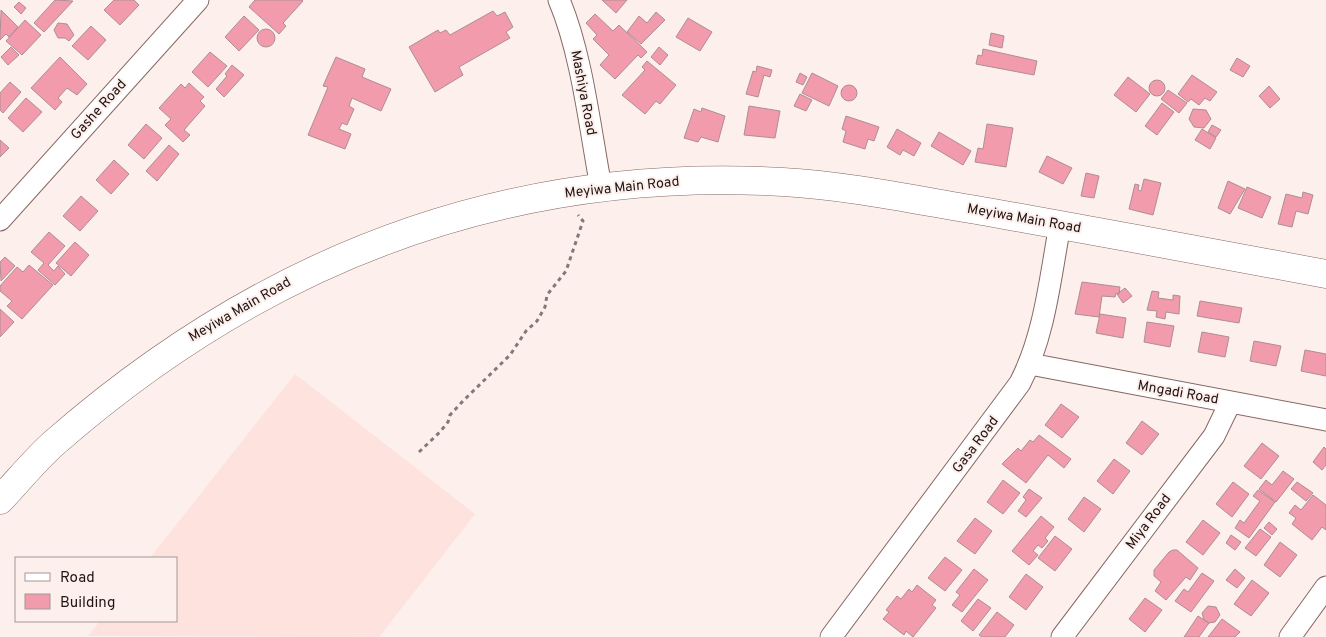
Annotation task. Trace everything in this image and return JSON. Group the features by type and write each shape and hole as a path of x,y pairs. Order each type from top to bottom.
{"street":[{"name":"Gashe Road","path":"0,220 198,0"},
{"name":"Mashiya Road","path":"559,0 568,20 601,187"},
{"name":"Meyiwa Main Road","path":"0,500 52,445 133,378 194,335 257,298 329,262 392,236 454,216 571,192 601,187 682,182 782,182 868,192 1326,274"},
{"name":"Gasa Road","path":"831,637 999,414 1030,364 1040,333 1060,225"},
{"name":"Mngadi Road","path":"1030,364 1326,420"},
{"name":"Miya Road","path":"1062,637 1214,436 1230,403"},
{"path":"1290,637 1326,586"}],"path":[{"path":"419,452 440,432 448,422 450,415 463,401 510,355 526,331 537,321 545,307 547,295 566,271 583,221 577,213 571,192"}],"shaded area":[{"path":"295,374 475,514 379,637 88,636 99,622 178,622 178,557 151,557"}],"building":[{"path":"55,0 73,1 44,32 34,23"},
{"path":"114,0 134,0 139,5 120,25 104,10"},
{"path":"255,0 303,1 283,23 286,26 279,34 249,7"},
{"path":"602,0 627,0 616,13"},
{"path":"19,2 26,8 21,14 14,7"},
{"path":"1,10 18,27 9,37 6,34 0,40"},
{"path":"493,11 497,16 505,12 513,27 506,32 510,38 459,67 463,75 435,92 409,47 438,30 440,33 446,30 450,35"},
{"path":"656,12 665,20 641,44 627,32 639,16 647,23"},
{"path":"595,14 613,31 619,25 647,52 641,58 638,55 615,79 600,65 609,55 593,39 597,35 586,23"},
{"path":"244,16 259,30 239,51 225,37"},
{"path":"688,18 712,32 700,51 676,37"},
{"path":"25,20 41,35 22,55 6,41"},
{"path":"58,23 67,24 74,35 69,41 65,38 58,38 54,30"},
{"path":"91,26 106,40 88,60 72,46"},
{"path":"266,29 272,32 275,38 272,44 266,47 260,44 257,38 260,32"},
{"path":"991,33 1004,36 1002,48 989,45"},
{"path":"11,47 19,55 8,65 1,57"},
{"path":"659,47 668,55 660,65 651,57"},
{"path":"983,49 1037,61 1034,75 976,64 978,55 982,56"},
{"path":"210,52 227,66 208,87 192,72"},
{"path":"60,57 87,84 77,95 67,88 58,98 62,102 55,110 31,88"},
{"path":"336,57 365,69 362,77 391,89 381,111 352,98 349,106 354,109 347,125 342,123 339,129 351,134 345,149 308,135 328,87 323,86"},
{"path":"1237,58 1250,66 1243,77 1230,70"},
{"path":"647,61 676,85 660,104 656,101 645,114 622,95 645,70 642,67"},
{"path":"232,65 244,75 224,97 216,89 227,76 225,74"},
{"path":"757,66 772,70 770,77 764,75 758,97 746,94 753,71 756,72"},
{"path":"800,73 807,77 803,85 796,82"},
{"path":"812,73 838,86 829,106 802,93"},
{"path":"1192,75 1217,92 1210,101 1205,98 1199,105 1191,99 1188,102 1178,94"},
{"path":"1128,77 1150,94 1136,112 1114,95"},
{"path":"1154,80 1160,80 1165,85 1163,94 1154,96 1149,91 1149,85"},
{"path":"10,82 21,92 3,113 0,110 0,93"},
{"path":"189,83 204,97 200,101 205,106 184,130 190,135 183,142 165,125 171,119 159,108 181,84 185,88"},
{"path":"846,85 852,85 857,90 855,99 846,101 841,96 841,90"},
{"path":"1269,86 1280,99 1270,108 1259,96"},
{"path":"1168,90 1187,103 1179,113 1161,99"},
{"path":"800,94 812,100 806,111 794,106"},
{"path":"26,98 42,112 23,132 8,118"},
{"path":"1162,103 1174,112 1157,135 1145,126"},
{"path":"749,106 780,111 775,138 744,135"},
{"path":"702,108 725,116 718,142 701,137 698,142 684,138 694,109 701,112"},
{"path":"1193,109 1206,110 1211,119 1204,128 1194,127 1189,119"},
{"path":"846,116 879,127 874,141 868,139 865,149 843,142 846,131 842,129"},
{"path":"146,124 162,138 144,159 128,145"},
{"path":"987,124 1013,128 1006,167 975,162 978,148 983,149"},
{"path":"1212,125 1221,130 1216,137 1208,132"},
{"path":"897,129 921,143 914,156 903,150 900,155 887,147"},
{"path":"1202,129 1216,138 1210,149 1195,140"},
{"path":"939,132 971,151 963,165 931,146"},
{"path":"0,140 9,148 0,157"},
{"path":"169,145 179,154 157,181 146,171"},
{"path":"1047,156 1072,168 1063,184 1039,172"},
{"path":"114,160 129,174 111,194 96,180"},
{"path":"1086,173 1099,176 1094,198 1081,196"},
{"path":"1144,179 1161,183 1153,215 1129,209 1135,184 1139,185 1138,190 1141,191"},
{"path":"1228,181 1245,189 1230,214 1218,208"},
{"path":"1247,187 1271,197 1262,218 1238,208"},
{"path":"1303,192 1313,195 1308,214 1296,211 1292,227 1278,224 1286,194 1302,198"},
{"path":"81,196 98,211 80,231 63,216"},
{"path":"49,232 65,246 48,265 54,271 58,266 65,274 55,285 38,270 44,263 31,252"},
{"path":"75,242 89,255 71,276 56,263"},
{"path":"5,257 15,266 1,281 0,262"},
{"path":"29,265 53,285 22,319 7,306 12,301 0,291 0,286 17,267 23,272"},
{"path":"1082,282 1120,287 1119,294 1116,293 1115,297 1102,296 1099,317 1075,314"},
{"path":"1125,288 1132,296 1123,303 1117,294"},
{"path":"1152,291 1159,292 1158,298 1173,300 1173,295 1180,296 1179,314 1166,312 1165,319 1156,317 1157,311 1147,310"},
{"path":"1200,301 1242,308 1239,323 1197,316"},
{"path":"0,309 14,322 0,337"},
{"path":"1100,314 1126,318 1123,338 1096,333"},
{"path":"1147,322 1174,326 1170,347 1144,342"},
{"path":"1202,332 1229,337 1225,357 1198,352"},
{"path":"1254,341 1281,346 1276,366 1250,361"},
{"path":"1305,350 1326,354 1326,376 1301,371"},
{"path":"1061,404 1079,417 1062,438 1045,425"},
{"path":"1142,421 1159,434 1142,455 1126,443"},
{"path":"1039,435 1071,459 1064,468 1048,455 1026,483 1002,464 1018,448 1021,451 1030,440 1033,442"},
{"path":"1262,443 1279,456 1261,479 1244,466"},
{"path":"1324,447 1326,449 1326,465 1322,470 1313,462"},
{"path":"1114,459 1130,471 1113,494 1097,481"},
{"path":"1283,471 1294,479 1276,502 1259,489 1266,480 1272,485"},
{"path":"1003,480 1020,493 1003,514 987,502"},
{"path":"1233,482 1249,494 1232,517 1216,504"},
{"path":"1297,482 1313,493 1306,501 1291,489"},
{"path":"1029,489 1042,498 1026,517 1018,511 1026,500 1023,497"},
{"path":"1258,490 1275,502 1249,538 1235,528 1240,520 1244,523 1260,501 1253,496"},
{"path":"1313,495 1326,505 1326,530 1322,527 1312,540 1292,524 1296,518 1289,513 1295,505 1301,510"},
{"path":"1084,497 1101,509 1084,532 1068,519"},
{"path":"1041,516 1054,527 1045,538 1048,541 1042,548 1038,545 1033,551 1038,555 1029,565 1012,551"},
{"path":"975,518 992,531 975,554 957,541"},
{"path":"1203,520 1220,533 1203,555 1186,542"},
{"path":"1269,522 1277,529 1272,535 1264,528"},
{"path":"1260,529 1271,537 1256,556 1245,548"},
{"path":"1231,535 1241,542 1235,550 1226,543"},
{"path":"1055,536 1072,549 1055,571 1038,558"},
{"path":"1280,542 1297,555 1280,577 1264,565"},
{"path":"1177,550 1198,568 1190,580 1186,577 1166,600 1155,591 1161,582 1154,576 1154,570 1169,552"},
{"path":"945,557 962,570 945,591 928,578"},
{"path":"974,569 988,580 962,612 952,605 960,595 956,592"},
{"path":"1235,569 1245,578 1237,588 1226,580"},
{"path":"1202,573 1214,581 1191,612 1175,601 1184,589 1188,592"},
{"path":"1026,574 1043,587 1026,610 1009,597"},
{"path":"1252,580 1269,593 1251,616 1234,604"},
{"path":"917,585 936,600 932,605 936,608 913,637 906,631 904,635 883,619 889,612 886,610 897,596 901,599 909,589 912,592"},
{"path":"1145,598 1162,610 1145,632 1129,619"},
{"path":"978,599 991,608 973,631 961,621"},
{"path":"1208,606 1216,607 1220,615 1215,622 1209,623 1204,620 1202,613"},
{"path":"997,612 1014,625 1005,637 982,637 979,635"},
{"path":"1198,616 1209,623 1199,637 1184,637"},
{"path":"1222,619 1240,632 1235,637 1208,637"}]}
